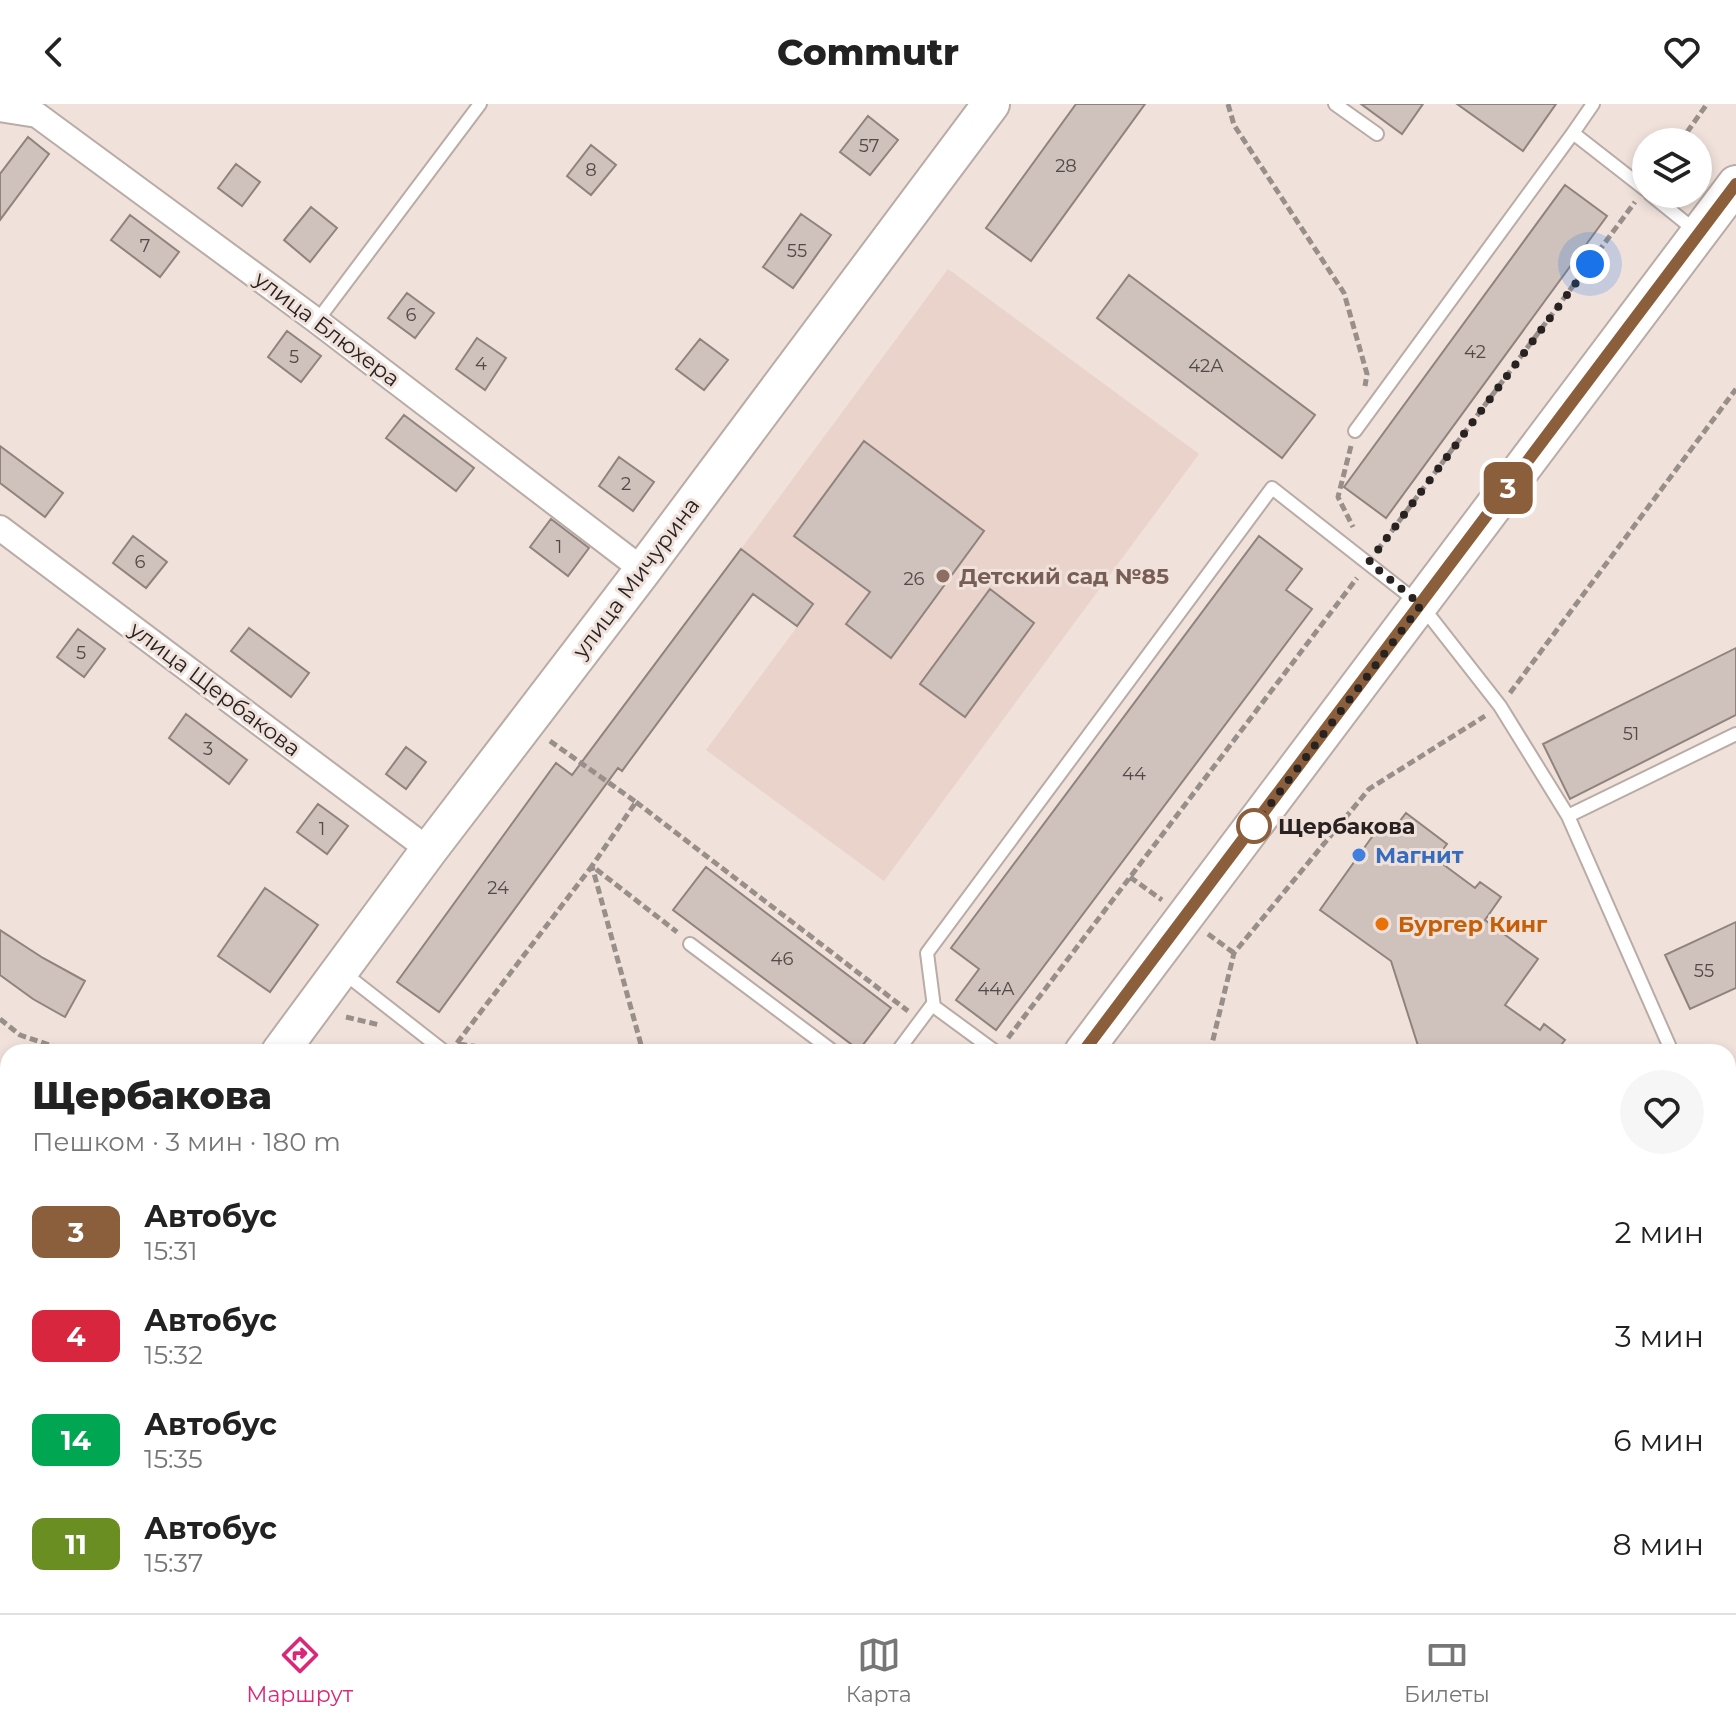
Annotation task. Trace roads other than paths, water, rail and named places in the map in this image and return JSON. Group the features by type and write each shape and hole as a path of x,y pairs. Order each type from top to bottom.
{"street":[{"name":"улица Мичурина","path":"286,1044 991,104"},
{"name":"улица Блюхера","path":"0,109 37,115 317,321 643,570"},
{"path":"1089,1044 1736,184"},
{"name":"улица Щербакова","path":"0,528 429,850"}],"lane":[{"path":"317,321 480,104"},
{"path":"1335,104 1377,134"},
{"path":"1355,431 1593,104"},
{"path":"1573,133 1632,179"},
{"path":"1668,208 1699,234"},
{"path":"934,1007 927,953 1272,488 1421,605 1500,706 1568,816 1668,1044"},
{"path":"1568,816 1736,734"},
{"path":"690,944 823,1044"},
{"path":"341,970 435,1044"},
{"path":"903,1044 932,1005 985,1044"}],"place":[{"name":"Детский сад №85","path":"943,576"},
{"name":"Щербакова","path":"1254,826"},
{"name":"Магнит","path":"1359,855"},
{"name":"Бургер Кинг","path":"1382,924"}]}
